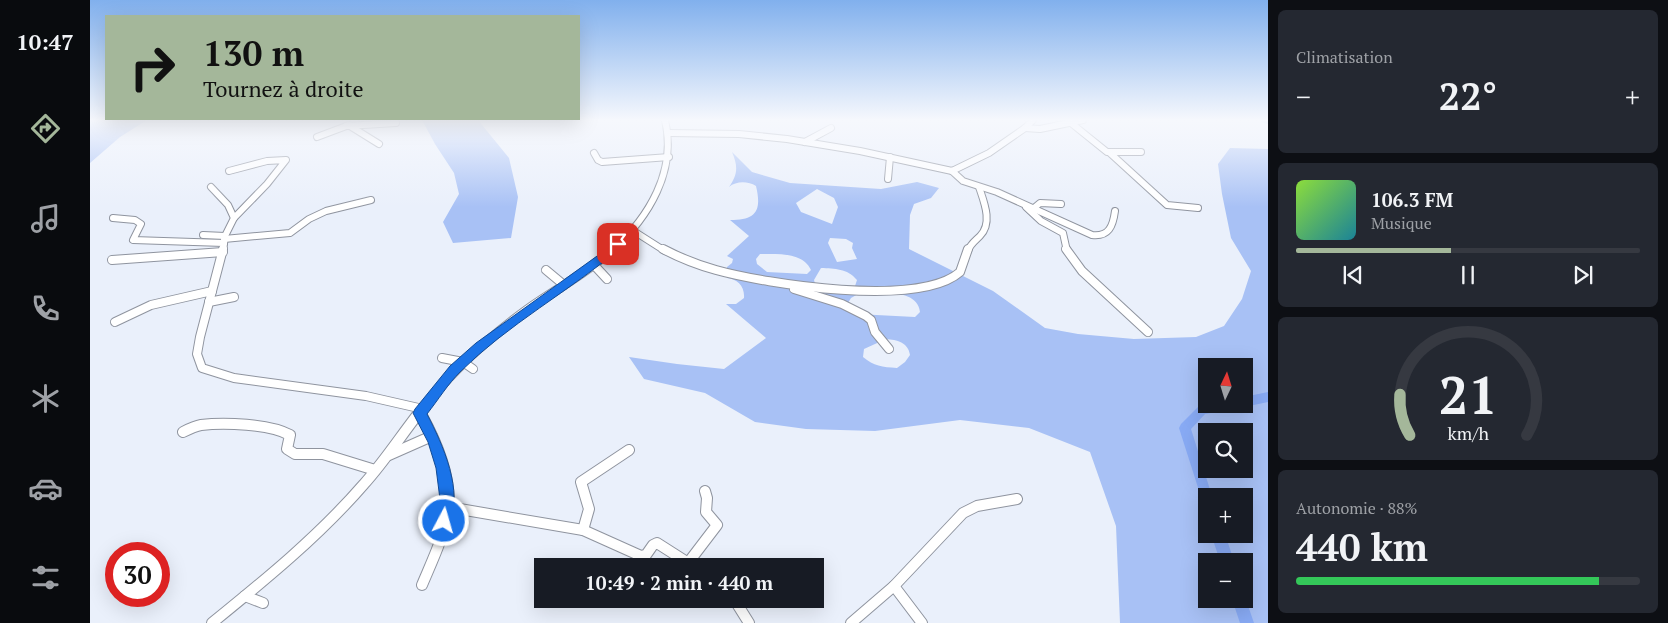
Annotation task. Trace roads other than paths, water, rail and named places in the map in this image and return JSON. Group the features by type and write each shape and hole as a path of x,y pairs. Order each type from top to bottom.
{"street":[{"path":"212,623 319,529 375,470 421,411 463,362 489,339 594,264 632,230 663,180 669,157 669,149"},
{"path":"846,149 952,171 963,181 1034,208 1097,236 1108,234 1114,223 1115,211"},
{"path":"952,171 981,158 994,149"},
{"path":"1105,149 1167,205 1198,208"},
{"path":"1110,153 1142,152"},
{"path":"594,153 598,160 610,162 669,157"},
{"path":"888,178 890,157"},
{"path":"229,171 267,161 285,159 272,178 234,218 224,239 223,252 197,354 202,368 214,374 244,380 382,399 421,411 443,468 448,507 435,551 422,585"},
{"path":"212,187 230,207 234,218"},
{"path":"778,284 887,290 912,289 952,278 962,270 968,249 983,233 987,222 979,187"},
{"path":"113,218 135,220 141,224 133,240 224,239 290,233 309,219 326,211 371,200"},
{"path":"1034,208 1040,203 1061,204"},
{"path":"1023,204 1041,221 1063,233 1066,250 1082,271 1148,332"},
{"path":"632,230 667,251 718,272 778,284 842,304 871,320 875,332 889,348"},
{"path":"203,235 224,239"},
{"path":"112,260 223,252"},
{"path":"594,264 607,279"},
{"path":"546,270 564,285"},
{"path":"115,322 142,308 212,291"},
{"path":"209,302 234,297"},
{"path":"442,358 463,362 472,369"},
{"path":"183,432 200,425 230,425 282,431 290,436 288,449 296,454 323,454 375,470"},
{"path":"387,456 432,436"},
{"path":"583,530 589,509 580,482 629,450"},
{"path":"696,558 717,525 706,512 707,498 705,491"},
{"path":"851,623 894,586 954,521 970,509 1017,499"},
{"path":"448,507 583,530 641,556 646,555 653,545 660,544 681,558"},
{"path":"894,586 922,623"},
{"path":"245,596 263,603"},
{"path":"740,608 749,623"}],"waterway":[{"path":"1253,400 1268,397"},
{"path":"1199,413 1185,428 1204,488"},
{"path":"1221,543 1224,553"},
{"path":"1242,608 1247,623"}]}
